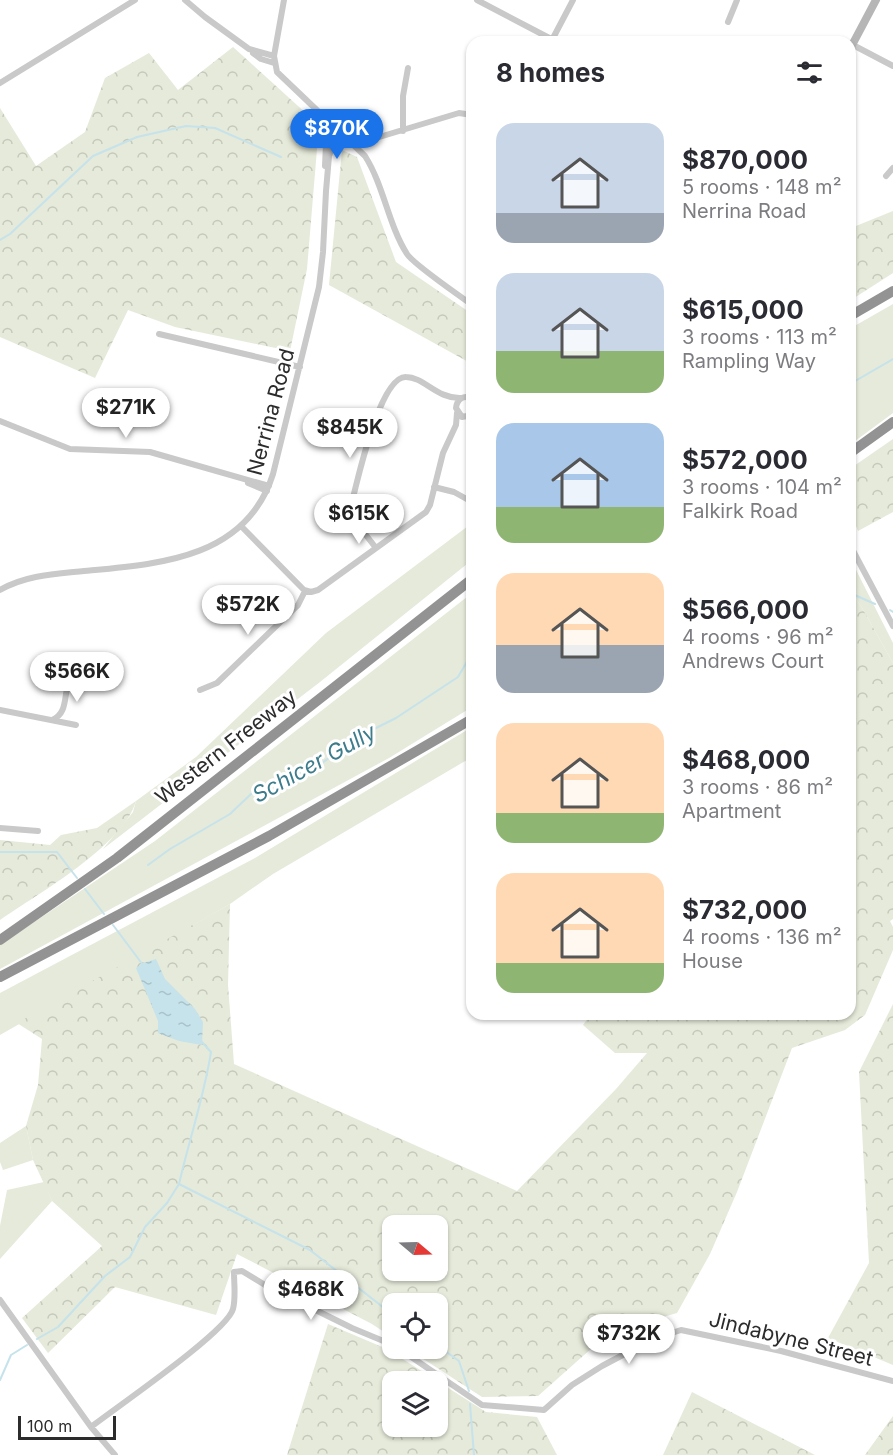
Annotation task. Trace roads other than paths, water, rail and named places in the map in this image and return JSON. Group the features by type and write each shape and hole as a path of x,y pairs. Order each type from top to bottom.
{"highway":[{"path":"856,313 893,291"},
{"path":"856,449 893,422"},
{"name":"Western Freeway","path":"0,940 117,858 466,584"},
{"path":"0,977 269,836 466,722"}],"street":[{"path":"0,83 135,0"},
{"path":"186,0 258,57 274,60"},
{"path":"284,0 274,60 281,77 356,146 370,164 391,220 408,256 466,300"},
{"path":"557,36 573,0"},
{"path":"728,22 737,0"},
{"path":"856,39 876,0"},
{"path":"480,1 546,36"},
{"path":"856,49 893,66"},
{"path":"403,131 403,96 408,68"},
{"path":"356,146 459,113 466,114"},
{"name":"Nerrina Road","path":"326,191 325,147 334,126"},
{"name":"Nerrina Road","path":"0,590 39,576 154,563 174,558 213,545 241,526 255,511 268,489 300,367 322,270 326,191 331,150 342,133"},
{"path":"886,176 893,168"},
{"path":"159,334 300,367"},
{"path":"376,548 351,516 350,510 371,428 391,386 401,377 412,378 450,398 466,398"},
{"path":"441,394 462,417 466,417"},
{"path":"241,526 305,591 318,590 424,514 430,505 441,459 457,423 457,403 466,396"},
{"path":"0,421 70,449 150,452 268,489"},
{"path":"450,436 466,421"},
{"path":"434,487 454,492 466,499"},
{"path":"856,555 893,626"},
{"path":"200,690 213,686 226,675 298,605 305,591"},
{"path":"52,720 63,712 68,684 79,661"},
{"path":"0,710 76,725"},
{"path":"0,828 38,831"},
{"path":"91,1427 202,1343 229,1318 233,1310 234,1272 242,1271 265,1285 382,1340"},
{"path":"0,1300 91,1427 115,1455"},
{"name":"Jindabyne Street","path":"414,1359 482,1405 518,1409 544,1410 572,1385 602,1366 653,1339 681,1330 781,1351 893,1381"}],"water":[{"path":"156,959 165,979 195,1009 203,1022 202,1045 179,1041 158,1033 158,1021 136,968"}],"waterway":[{"path":"0,240 10,234 93,156 137,137 186,126 215,128 281,157"},
{"path":"856,381 893,359"},
{"name":"Schicer Gully","path":"856,596 875,604"},
{"name":"Schicer Gully","path":"148,865 170,849 230,814 251,794 318,766 356,738 396,718 458,677 466,663"},
{"path":"0,852 57,852 77,878"},
{"name":"Schicer Gully","path":"85,889 104,914"},
{"path":"113,925 143,965"},
{"path":"201,1041 211,1052 179,1184 310,1250 382,1306"},
{"path":"37,1339 58,1327 105,1276 130,1257 145,1227 167,1203 179,1184"},
{"path":"0,1380 11,1355 27,1345"},
{"path":"448,1353 459,1361 469,1391"},
{"path":"470,1404 474,1455"}]}
